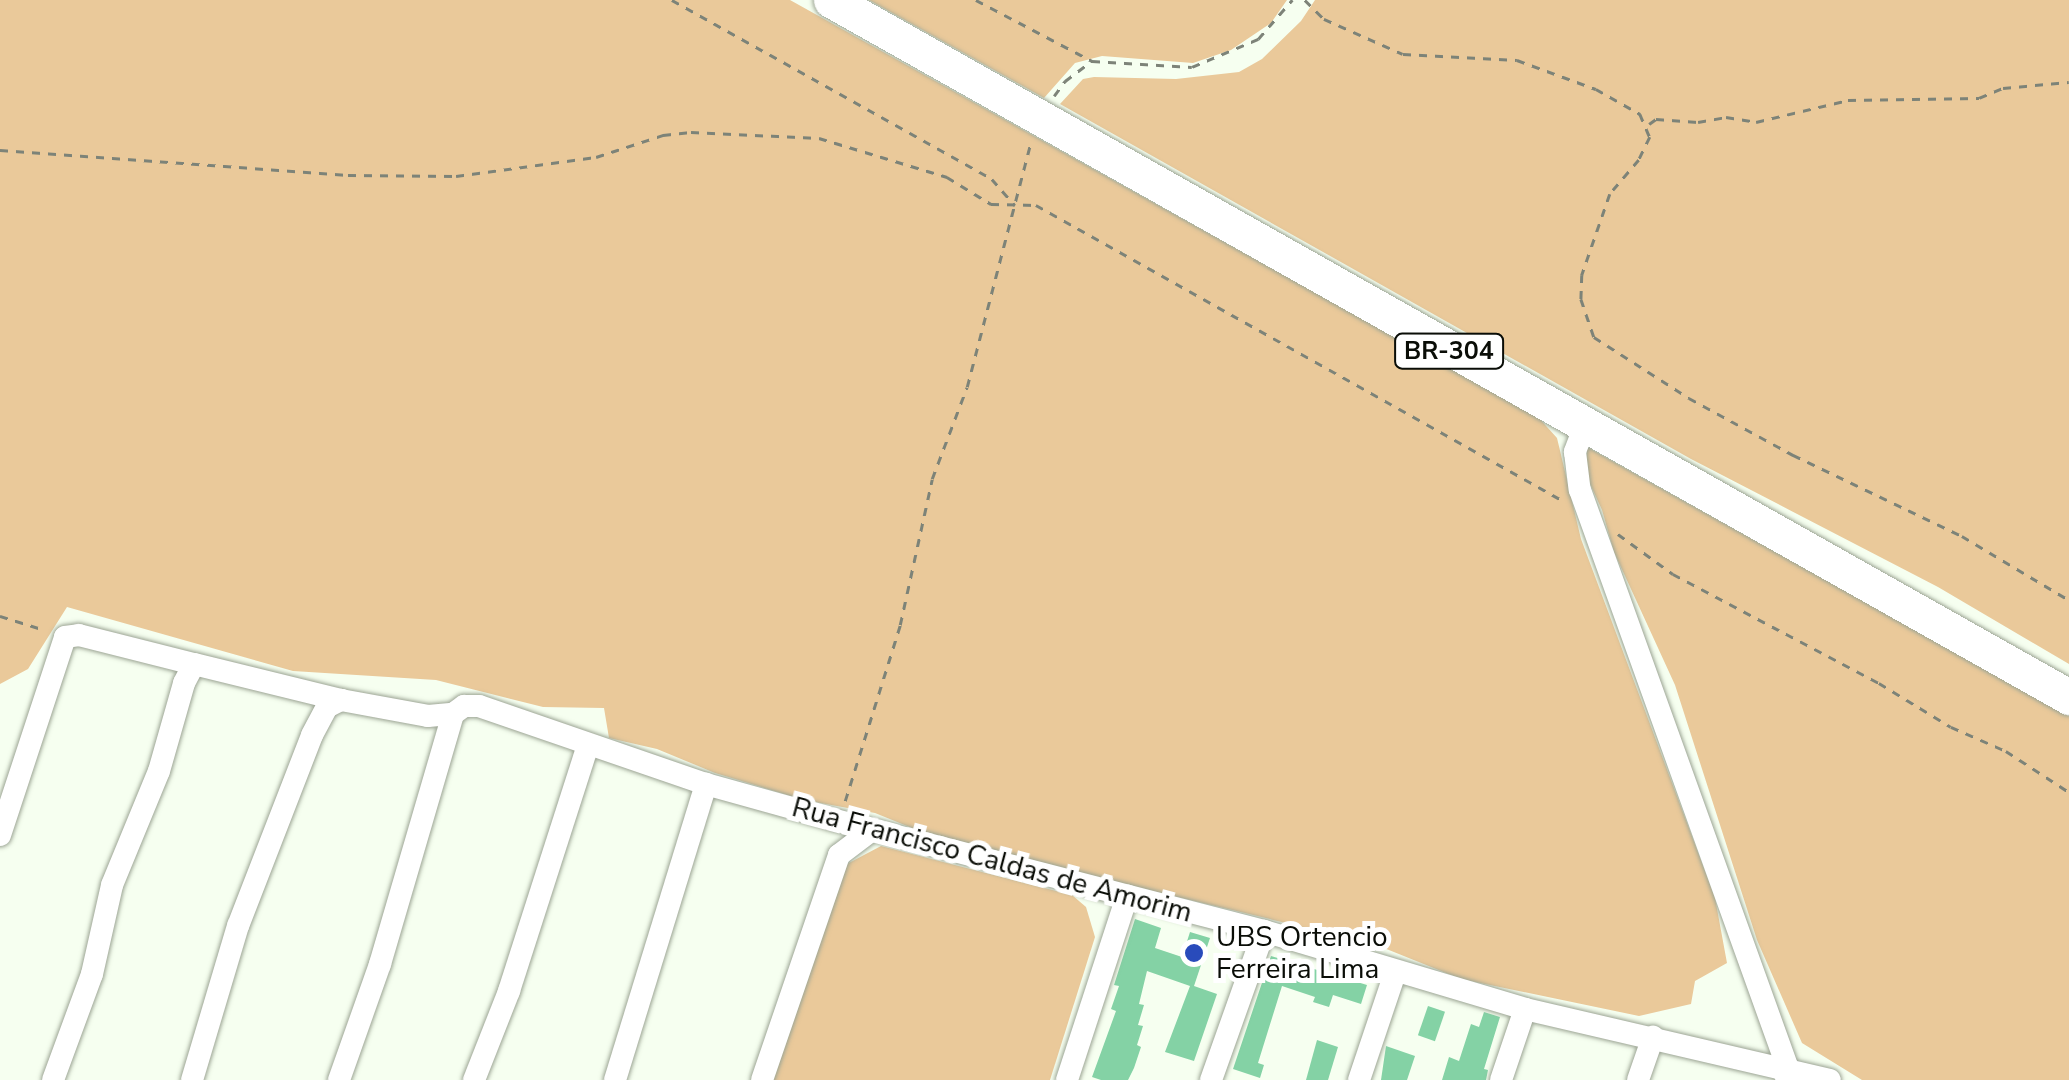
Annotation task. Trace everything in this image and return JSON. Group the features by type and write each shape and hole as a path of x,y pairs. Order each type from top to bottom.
{"highway":[{"name":"BR-304","path":"831,0 1584,428 2069,697"}],"street":[{"path":"1584,428 1574,464 1589,514 1785,1073"},
{"name":"Rua Francisco Caldas de Amorim","path":"65,637 78,635 342,700 428,716 479,706 706,784 834,820 1264,931 1395,973 1525,1008 1785,1073 1830,1080"},
{"path":"0,835 65,637"},
{"path":"52,1080 92,974 112,885 159,771 184,683 194,664"},
{"path":"192,1080 238,926 312,735 327,707 342,700"},
{"path":"339,1080 380,964 452,714"},
{"path":"474,1080 509,992 588,745"},
{"path":"615,1080 706,784"},
{"path":"762,1080 839,855 834,820"},
{"path":"839,855 872,830"},
{"path":"1067,1080 1127,896"},
{"path":"1211,1080 1264,931"},
{"path":"1359,1080 1395,973"},
{"path":"1501,1080 1525,1008"},
{"path":"1638,1080 1653,1037"}],"path":[{"path":"672,0 992,179 1016,206"},
{"path":"976,0 1092,60 1205,64 1258,39 1292,0"},
{"path":"1305,0 1324,19 1403,54 1476,56 1543,66 1640,114 1650,137 1639,160 1610,194 1582,276 1581,300 1594,338 1689,398 1793,455 1962,536 2069,600"},
{"path":"834,820 884,683 932,479 967,387 1037,116 1065,81 1092,60"},
{"path":"1648,125 1656,119 1698,122 1726,117 1756,122 1848,100 1979,98 2003,88 2069,82"},
{"path":"0,150 348,175 456,176 596,157 663,135 779,134 819,138 947,177 991,204 1036,206 1589,514 1674,574 1879,683 1951,727 2006,750 2069,792"},
{"path":"0,616 65,637"}],"shaded area":[{"path":"0,0 790,0 1538,417 1557,438 1581,539 1715,898 1727,963 1695,981 1691,1004 1639,1016 1461,979 1374,944 1098,878 917,830 875,813 804,800 715,773 657,749 609,738 604,708 543,707 436,680 293,671 67,607 28,669 0,684"},
{"path":"869,0 1287,0 1271,23 1231,50 1193,63 1102,56 1075,63 1044,98"},
{"path":"1315,0 2069,0 2069,664 1938,587 1691,459 1060,104 1083,79 1094,77 1176,79 1239,72 1262,59 1301,21"},
{"path":"1587,447 2069,716 2069,1080 1862,1080 1802,1043 1757,940 1675,685 1614,552 1602,510 1586,475"},
{"path":"881,846 1072,895 1086,907 1095,937 1050,1080 770,1080 847,864"}],"building":[{"path":"1135,919 1161,928 1155,948 1182,957 1190,932 1210,938 1194,986 1217,994 1194,1061 1165,1052 1190,986 1147,971 1139,1004 1144,1005 1138,1025 1143,1026 1137,1045 1141,1047 1134,1068 1128,1080 1101,1080 1092,1077 1116,1011 1111,1009 1119,986 1114,985"},
{"path":"1271,956 1367,985 1361,1004 1333,995 1329,1007 1313,1002 1315,997 1282,986 1258,1063 1264,1065 1260,1078 1233,1069"},
{"path":"1428,1006 1445,1012 1435,1041 1418,1035"},
{"path":"1484,1012 1500,1017 1484,1069 1488,1070 1486,1080 1442,1080 1449,1057 1459,1061 1471,1024 1479,1027"},
{"path":"1317,1040 1338,1047 1328,1080 1306,1080"},
{"path":"1386,1046 1415,1056 1407,1080 1381,1080"}],"place":[{"name":"UBS Ortencio Ferreira Lima","path":"1194,953"}]}
